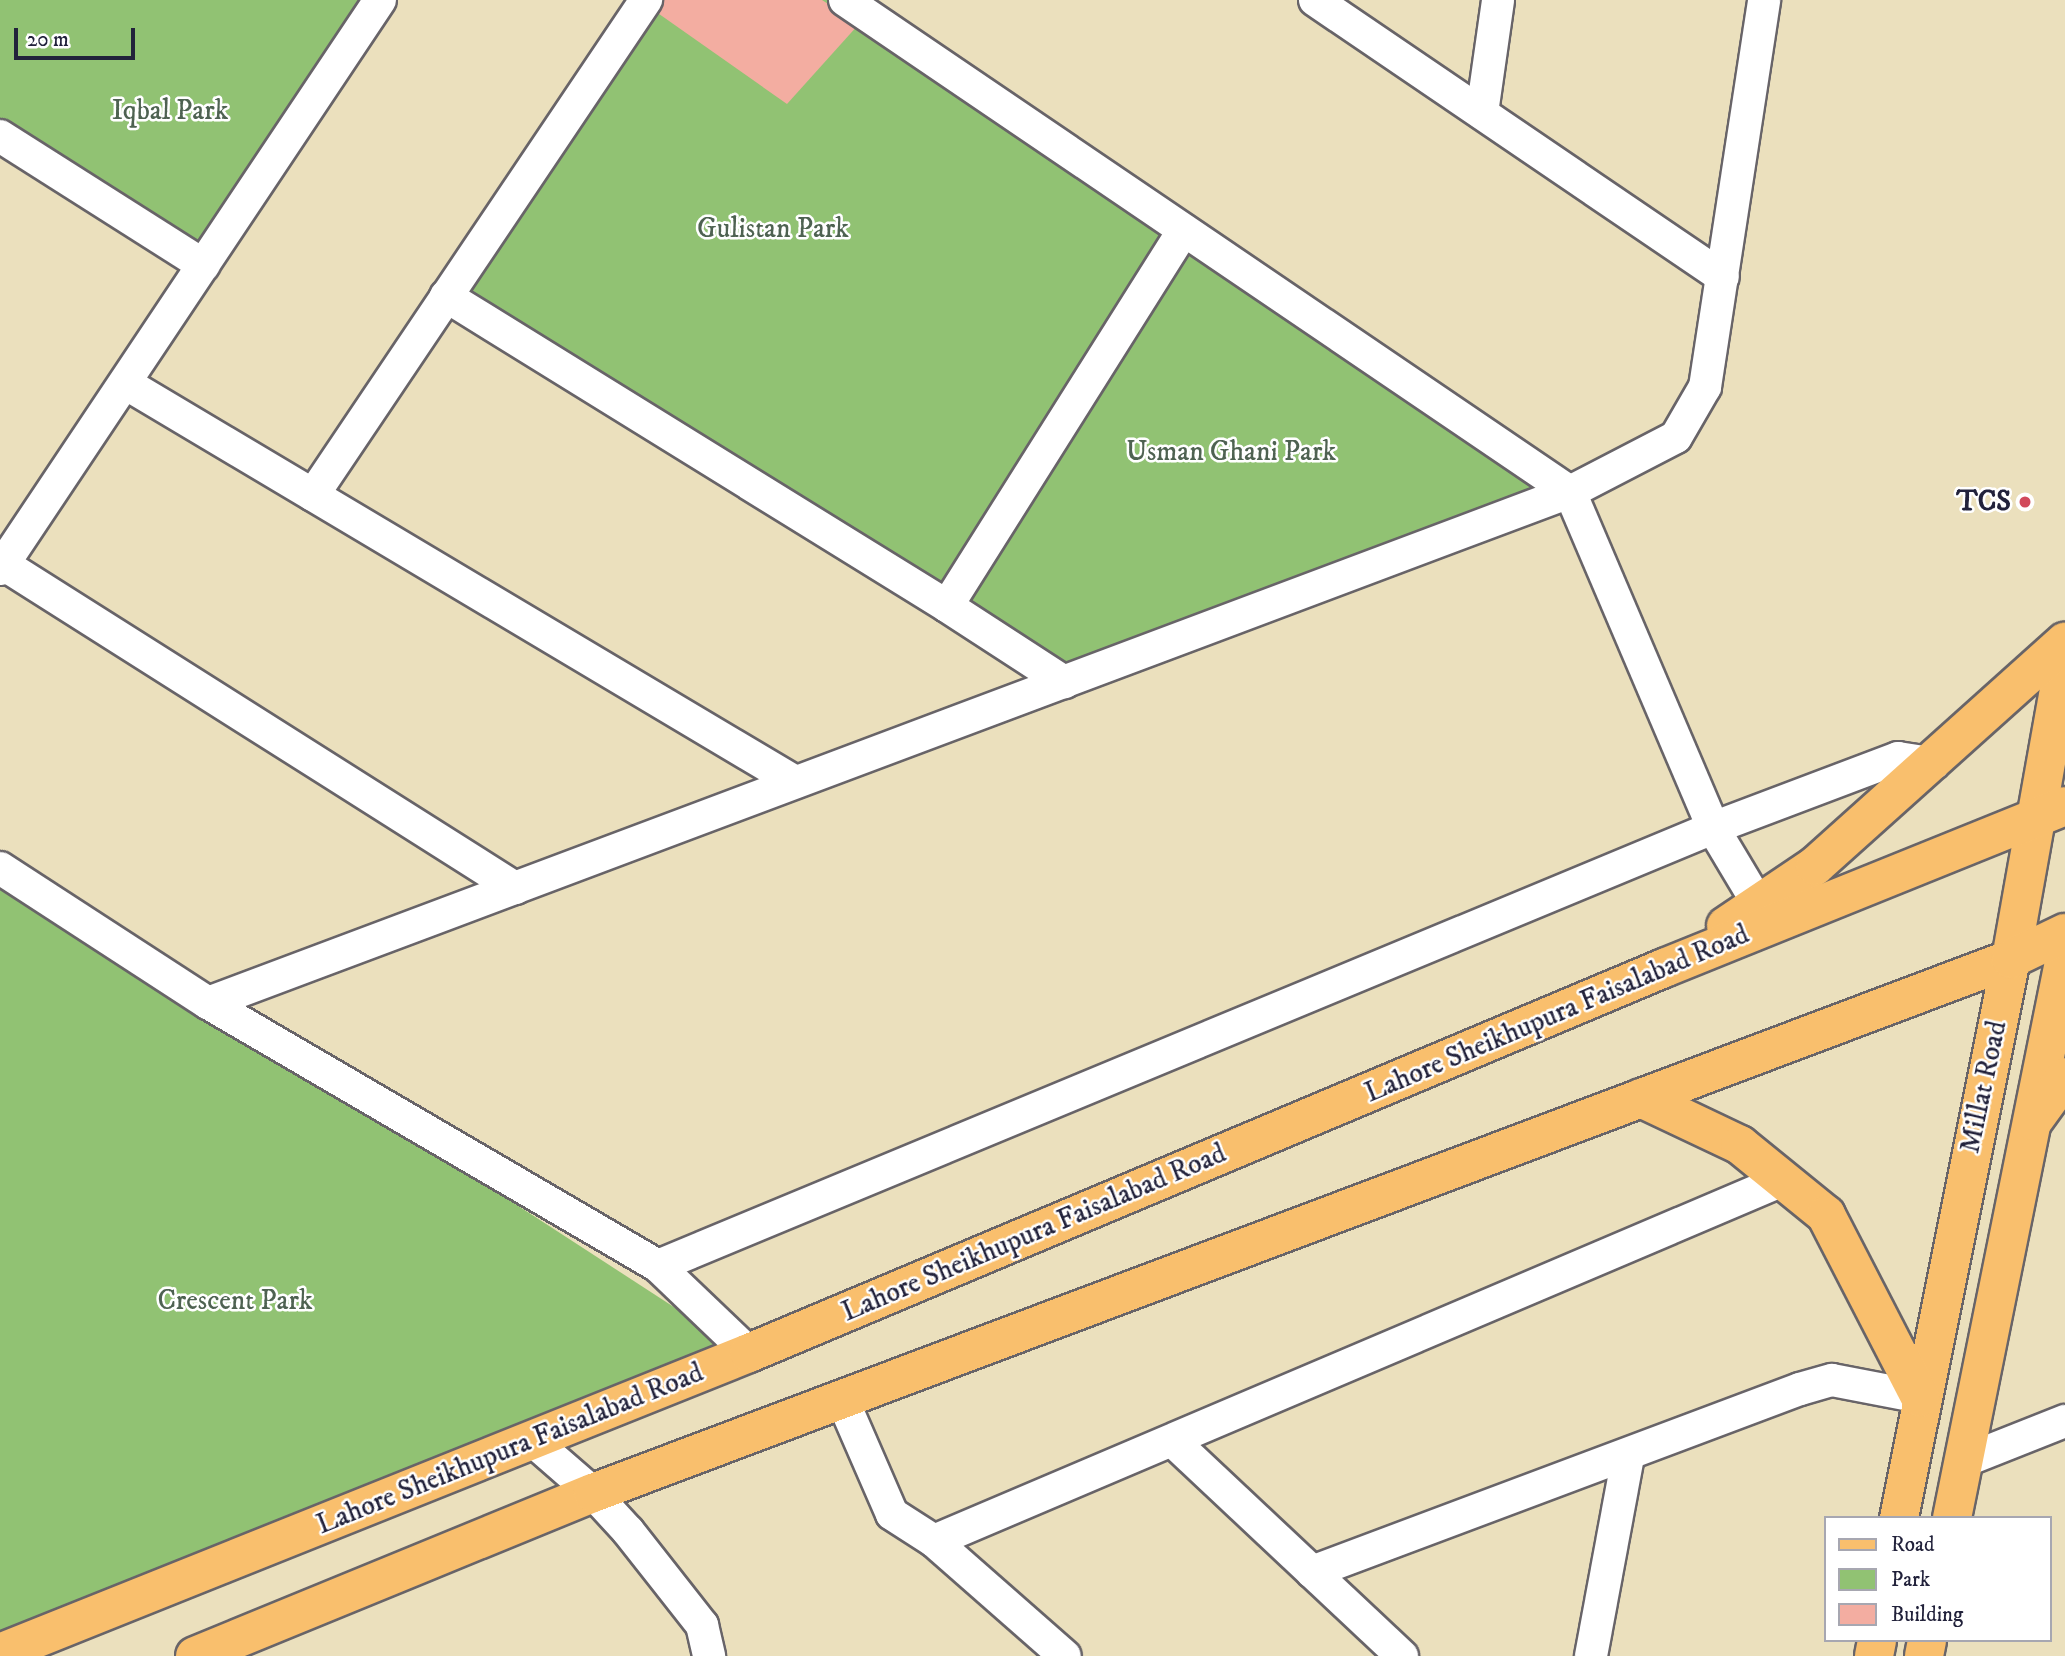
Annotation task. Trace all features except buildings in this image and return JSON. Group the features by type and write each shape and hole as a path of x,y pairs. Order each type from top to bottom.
{"main road":[{"path":"1664,968 1815,866 1934,764 2065,642"},
{"name":"Millat Road","path":"1899,1516 1920,1397 2011,959 2049,814 2065,654"},
{"name":"Lahore Sheikhupura Faisalabad Road","path":"0,1653 749,1353 1664,968 2049,814"},
{"path":"195,1656 593,1493 2011,959 2065,933"},
{"name":"Millat Road","path":"1952,1516 2065,957"},
{"path":"2033,1121 2065,1077"},
{"path":"1641,1098 1740,1145 1826,1215 1920,1397"}],"street":[{"path":"313,495 646,0"},
{"path":"845,0 1570,492 1713,828 1759,905"},
{"path":"1315,0 1723,277"},
{"path":"1482,113 1498,0"},
{"path":"208,1003 1570,492 1676,437 1705,387 1764,0"},
{"path":"373,3 125,383 1,565 515,888"},
{"path":"2,141 203,265"},
{"path":"947,606 1184,230"},
{"path":"446,296 947,606 1064,682"},
{"path":"125,383 795,782"},
{"path":"658,1266 1713,828 1898,758 1934,764"},
{"path":"0,868 208,1003 658,1266 749,1353"},
{"path":"934,1541 1174,1442 1783,1180"},
{"path":"1312,1572 1832,1380 1920,1397"},
{"path":"842,1399 892,1514 934,1541 1065,1656"},
{"path":"1964,1461 2065,1422"},
{"path":"532,1440 593,1493 702,1625 709,1656"},
{"path":"1174,1442 1402,1656"},
{"path":"1591,1656 1628,1457"}],"green space":[{"name":"Iqbal Park","path":"0,0 362,0 203,265 0,136"},
{"name":"Gulistan Park","path":"648,0 841,0 1182,232 948,604 447,296"},
{"name":"Usman Ghani Park","path":"1186,234 1568,492 1064,681 949,606"},
{"name":"Crescent Park","path":"0,869 740,1350 0,1649"}],"place":[{"name":"TCS","path":"2025,502"}]}
